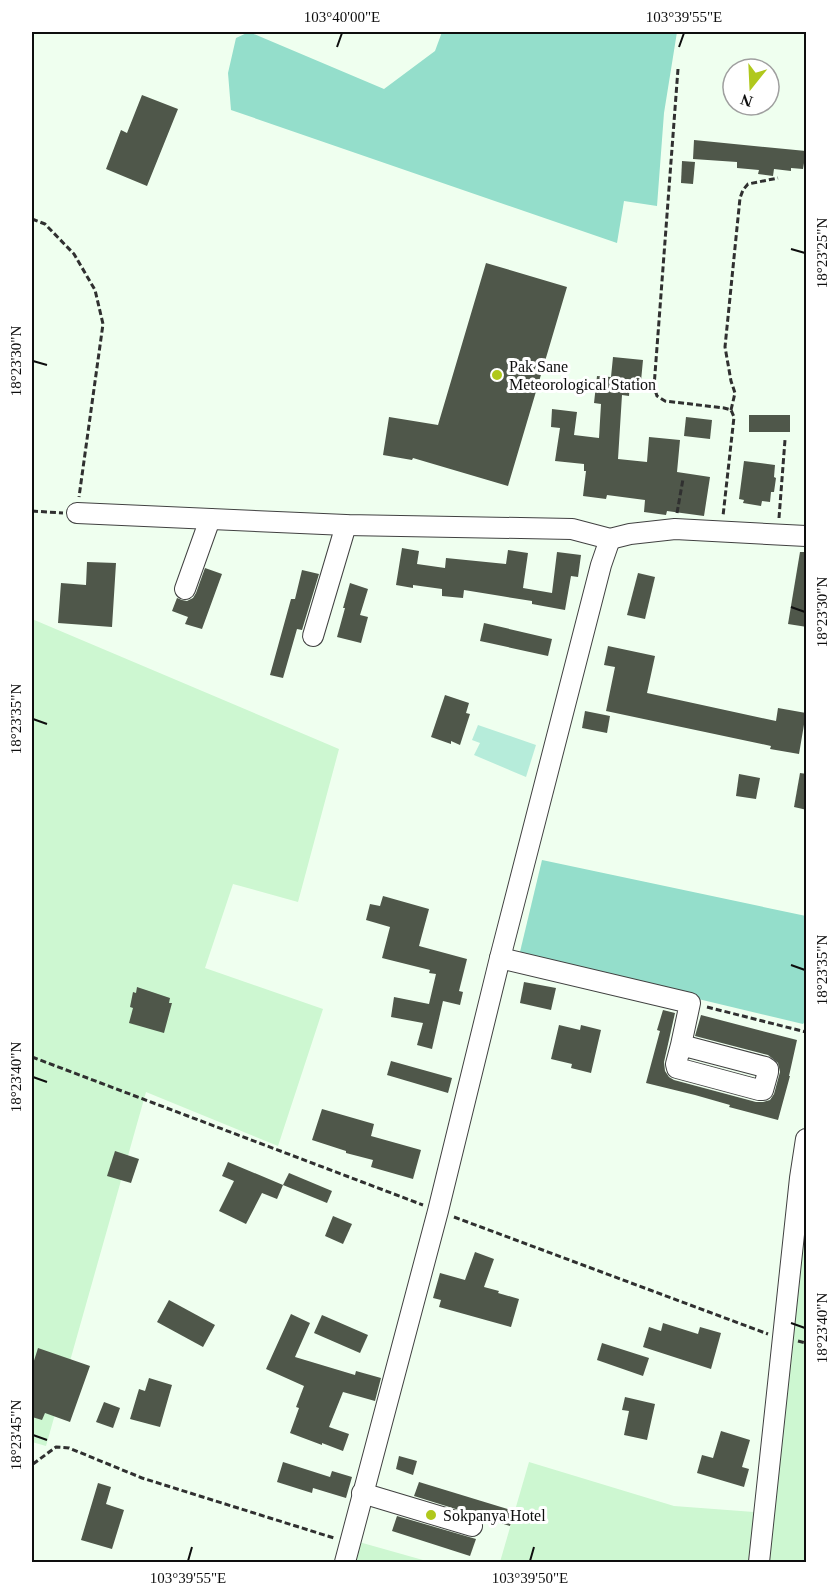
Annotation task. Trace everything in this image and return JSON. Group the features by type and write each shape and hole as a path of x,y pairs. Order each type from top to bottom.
{"street":[{"path":"77,513 346,525 572,529 610,539 630,534 675,530 807,536"},
{"path":"185,590 210,519"},
{"path":"313,636 346,525"},
{"path":"345,1563 438,1211 600,565 610,539"},
{"path":"500,958 690,1003 681,1045"},
{"path":"759,1563 800,1178 807,1140"},
{"path":"362,1493 472,1526"}],"path":[{"path":"678,69 654,387 657,396 665,401 731,410"},
{"path":"722,532 734,417 731,410 735,393 725,347 740,198 748,184 778,178"},
{"path":"32,219 45,224 74,254 95,290 103,324 77,513 32,511"},
{"path":"778,534 785,440"},
{"path":"675,530 683,479"},
{"path":"690,1003 807,1032"},
{"path":"32,1057 782,1339"},
{"path":"33,1464 56,1447 69,1448 142,1478 350,1543"}],"green space":[{"path":"32,619 339,749 298,902 233,884 205,968 323,1009 278,1146 146,1092 46,1446 32,1442"},
{"path":"806,1142 806,1562 500,1562 529,1462 674,1506 768,1513"},
{"path":"359,1542 430,1562 354,1562"}],"shaded area":[{"path":"249,32 384,89 435,51 442,32 677,32 664,113 657,206 624,201 617,243 231,110 228,73 236,38"},
{"path":"478,725 536,745 526,777 474,755 480,743 472,740"},
{"path":"542,860 806,916 806,1020 803,1024 519,956"}],"building":[{"path":"142,95 178,109 147,186 106,169 121,130 127,133"},
{"path":"694,140 806,151 803,169 791,168 791,171 774,169 773,176 758,174 759,170 737,168 737,162 693,159"},
{"path":"682,161 695,162 693,184 681,183"},
{"name":"Pak Sane Meteorological Station","path":"486,263 567,287 508,486 413,458 412,460 383,455 389,417 438,425"},
{"path":"613,357 643,360 641,381 630,380 629,396 622,395 618,459 647,462 649,437 680,440 677,472 710,477 704,516 667,511 666,515 644,512 645,500 607,495 606,499 583,496 586,471 584,471 584,464 555,461 560,428 551,427 552,409 577,412 574,435 599,438 601,404 594,403 597,376 611,377"},
{"path":"749,415 790,415 790,432 749,432"},
{"path":"686,417 712,420 710,439 684,436"},
{"path":"744,461 775,465 774,477 776,478 770,502 762,501 761,506 743,503 744,500 739,499"},
{"path":"402,548 419,551 417,564 445,568 446,558 506,564 508,550 528,553 523,588 552,593 557,552 581,555 578,577 571,576 565,610 532,604 532,601 464,590 463,598 442,596 442,589 396,585"},
{"path":"800,552 807,552 807,627 788,624"},
{"path":"87,562 116,563 112,627 58,623 61,583 86,585"},
{"path":"205,568 222,574 202,629 185,624 188,617 172,611 177,598 187,601 193,598"},
{"path":"302,570 319,574 302,630 297,629 283,678 270,675 291,599 295,599"},
{"path":"638,573 655,577 645,619 627,615"},
{"path":"350,583 368,589 360,615 368,617 361,643 337,637"},
{"path":"484,623 552,639 548,656 480,641"},
{"path":"608,646 655,656 647,693 776,721 778,708 806,713 799,754 606,711 615,667 604,665"},
{"path":"445,695 469,703 466,713 470,714 460,745 431,737"},
{"path":"585,711 610,716 607,733 582,728"},
{"path":"800,773 807,774 807,810 794,807"},
{"path":"739,774 760,778 756,799 736,796"},
{"path":"383,896 429,909 419,946 467,959 459,991 463,992 460,1005 443,1001 432,1049 417,1045 423,1023 391,1017 394,997 429,1004 436,974 429,973 430,970 382,958 390,927 366,920 370,904 380,906"},
{"path":"524,982 556,988 551,1010 520,1003"},
{"path":"137,987 170,998 169,1003 172,1003 164,1033 129,1023 133,1008 130,1007 133,992 136,993"},
{"path":"663,1010 675,1013 664,1062 665,1071 669,1077 756,1102 770,1100 774,1094 780,1072 778,1063 768,1055 695,1036 701,1015 797,1040 778,1120 646,1083 660,1031 657,1030"},
{"path":"559,1025 580,1030 581,1025 601,1030 591,1073 571,1068 572,1064 551,1059"},
{"path":"391,1061 452,1078 448,1093 387,1075"},
{"path":"322,1109 374,1124 371,1136 421,1150 413,1179 371,1167 373,1160 312,1140"},
{"path":"115,1151 139,1159 131,1183 107,1176"},
{"path":"228,1162 283,1185 277,1199 262,1193 246,1224 219,1211 234,1181 222,1176"},
{"path":"289,1173 332,1191 327,1203 283,1185"},
{"path":"333,1216 352,1224 343,1244 325,1236"},
{"path":"475,1252 494,1259 484,1287 519,1299 511,1327 439,1307 441,1300 433,1298 440,1273 465,1280"},
{"path":"169,1300 215,1325 203,1347 157,1322"},
{"path":"291,1314 310,1323 295,1357 355,1375 356,1371 381,1378 375,1401 343,1392 329,1427 349,1434 343,1451 290,1433 304,1386 266,1369"},
{"path":"322,1315 368,1335 360,1353 314,1333"},
{"path":"663,1323 698,1334 700,1327 721,1333 711,1369 643,1347 649,1327 661,1331"},
{"path":"602,1343 649,1358 643,1376 597,1360"},
{"path":"38,1348 90,1366 70,1422 45,1413 42,1420 32,1417 32,1367"},
{"path":"149,1378 172,1385 160,1427 130,1419 139,1389 145,1391"},
{"path":"625,1397 655,1404 647,1440 624,1435 629,1411 622,1410"},
{"path":"104,1402 120,1408 113,1428 96,1422"},
{"path":"721,1431 750,1440 742,1467 749,1469 744,1487 697,1473 702,1455 713,1458"},
{"path":"399,1456 417,1461 413,1475 396,1469"},
{"path":"283,1462 330,1477 332,1471 352,1477 346,1498 313,1488 312,1493 277,1482"},
{"path":"419,1482 514,1511 510,1526 414,1496"},
{"path":"98,1483 111,1487 106,1504 124,1510 112,1549 81,1540"},
{"path":"397,1516 476,1539 470,1556 392,1531"}],"place":[{"name":"Pak Sane Meteorological Station","path":"497,375"},
{"name":"Sokpanya Hotel","path":"431,1515"}]}
